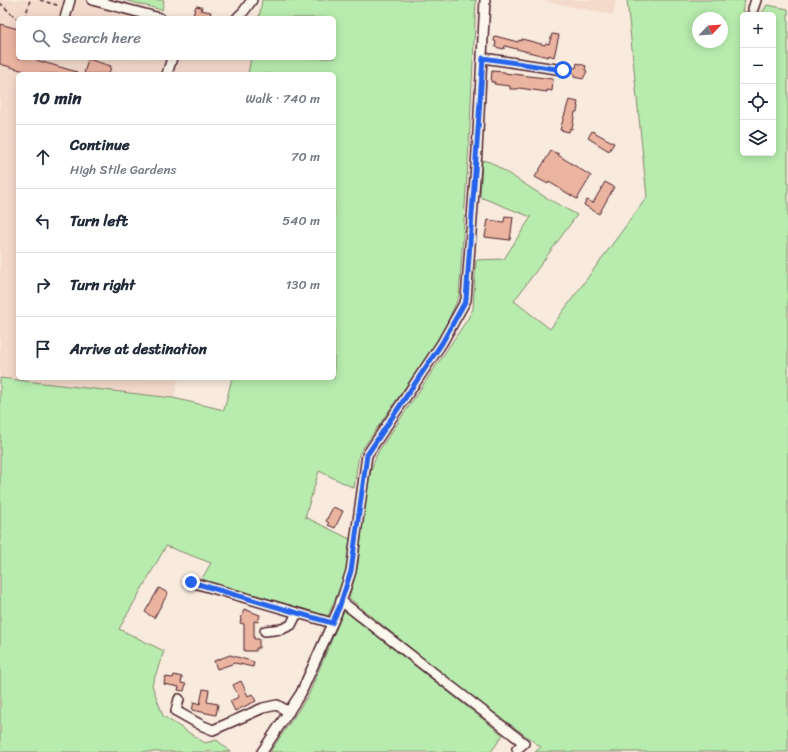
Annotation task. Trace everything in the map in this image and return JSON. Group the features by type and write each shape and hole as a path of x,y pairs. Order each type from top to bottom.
{"street":[{"path":"92,0 152,16"},
{"path":"239,16 252,0"},
{"path":"262,752 301,693 341,601 351,571 367,455 442,343 466,300 486,0"},
{"path":"65,16 67,4"},
{"path":"483,58 563,70"},
{"path":"168,72 171,60"},
{"path":"191,582 332,623"},
{"path":"341,601 524,743 517,749"},
{"path":"265,631 282,629 291,625 297,613"},
{"path":"179,699 176,711 213,730 263,708 277,706 289,712"}],"path":[{"path":"26,16 30,0"},
{"path":"40,0 67,4"},
{"path":"0,3 16,18"}],"shaded area":[{"path":"0,0 106,0 171,16 16,16 16,60 251,60 248,72 16,72 16,380 0,378"},
{"path":"539,0 616,0 613,15"},
{"path":"17,380 178,380 174,398"}],"green space":[{"path":"124,0 164,0 162,10"},
{"path":"262,0 476,0 469,145 459,296 441,336 359,454 354,488 319,471 305,517 350,539 347,571 328,616 201,580 211,563 166,546 119,629 164,651 152,685 163,716 205,743 217,740 231,752 0,752 0,378 173,398 224,410 232,380 336,380 336,72 248,72 251,60 336,60 336,16 259,16"},
{"path":"627,0 745,0 742,11 746,12 740,12 740,156 776,156 776,12 763,12 767,5 788,9 788,752 535,752 541,747 450,680 349,598 357,569 366,495 378,452 473,309 476,260 504,259 531,217 480,197 482,160 490,162 545,197 577,215 514,301 550,329 647,197"},
{"path":"344,610 503,735 491,752 270,752 308,696"}],"building":[{"path":"196,6 202,7 201,10 211,12 210,16 193,15"},
{"path":"0,24 16,28 16,60 36,60 77,72 28,72 0,64"},
{"path":"552,34 559,35 554,57 549,55 548,57 505,46 504,49 495,47 495,36 518,42 522,39 545,45 546,43 549,44"},
{"path":"88,60 111,66 110,72 85,72"},
{"path":"577,63 586,66 585,70 587,71 583,79 574,77 574,73 569,71 569,67 576,68"},
{"path":"492,71 553,79 552,91 547,90 547,92 519,88 510,89 510,86 494,84 495,82 491,82"},
{"path":"569,100 578,102 578,106 577,112 575,112 572,129 570,128 569,132 560,130"},
{"path":"592,131 614,143 609,151 588,138"},
{"path":"551,151 559,154 558,155 591,176 577,199 549,182 548,184 535,177"},
{"path":"605,182 614,187 599,214 584,205 587,200 593,203"},
{"path":"505,216 513,217 510,240 485,237 488,220 504,222"},
{"path":"333,507 343,511 335,528 328,525 329,523 326,521"},
{"path":"159,588 168,593 154,618 145,612"},
{"path":"244,609 260,615 258,622 254,621 254,639 259,639 259,648 256,648 256,651 244,651 244,624 240,623"},
{"path":"230,655 254,662 253,667 235,663 217,669 214,661"},
{"path":"174,675 182,677 181,683 186,684 184,691 178,690 179,687 164,684 165,677 173,678"},
{"path":"241,681 248,696 252,694 256,701 235,711 230,701 239,697 233,685"},
{"path":"203,689 209,690 207,702 218,704 216,715 192,710 194,702 200,704"}],"route":[{"path":"191,582 332,623 339,608 351,571 367,455 442,343 466,300 483,58 493,58 563,70"}]}
